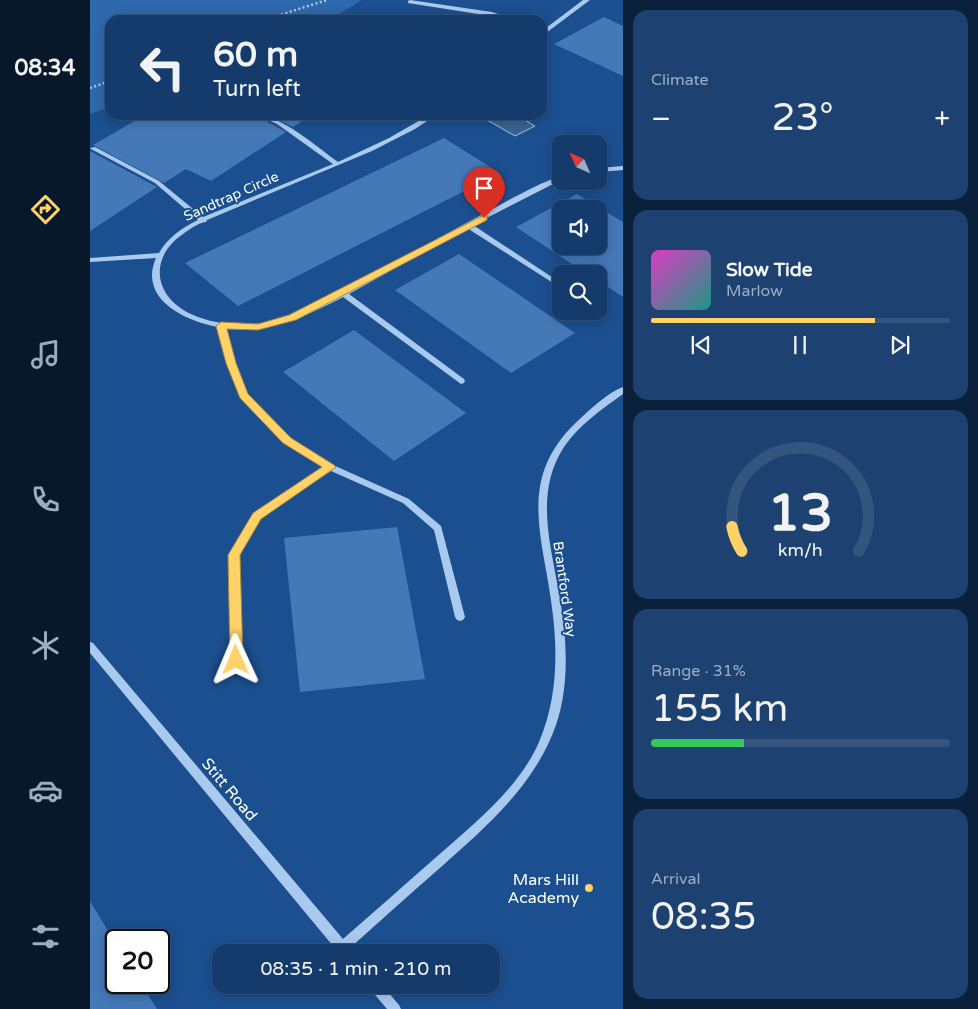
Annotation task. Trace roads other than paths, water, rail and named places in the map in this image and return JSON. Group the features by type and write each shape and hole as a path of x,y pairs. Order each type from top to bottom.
{"street":[{"path":"547,29 587,0"},
{"path":"410,2 491,15"},
{"path":"272,120 316,147 336,164"},
{"name":"Sandtrap Circle","path":"424,120 390,140 204,221 177,235 161,254 156,277 158,288 164,298 174,308 187,315 221,326 258,327 276,324 293,318 343,293 552,183"},
{"path":"93,148 157,182 204,221"},
{"path":"608,169 623,168"},
{"path":"468,226 552,280"},
{"path":"90,260 161,254"},
{"path":"343,293 461,381"},
{"path":"221,326 231,363 243,396 287,441 330,467 406,501 438,528 460,617"},
{"name":"Brantford Way","path":"351,944 496,811 524,777 542,748 552,724 557,702 560,658 558,615 541,521 543,488 561,444 583,420 623,390"},
{"path":"236,660 234,555 257,516 330,467"},
{"name":"Stitt Road","path":"90,646 339,944"},
{"path":"382,994 394,1009"}],"place":[{"name":"Mars Hill Academy","path":"589,888"}]}
